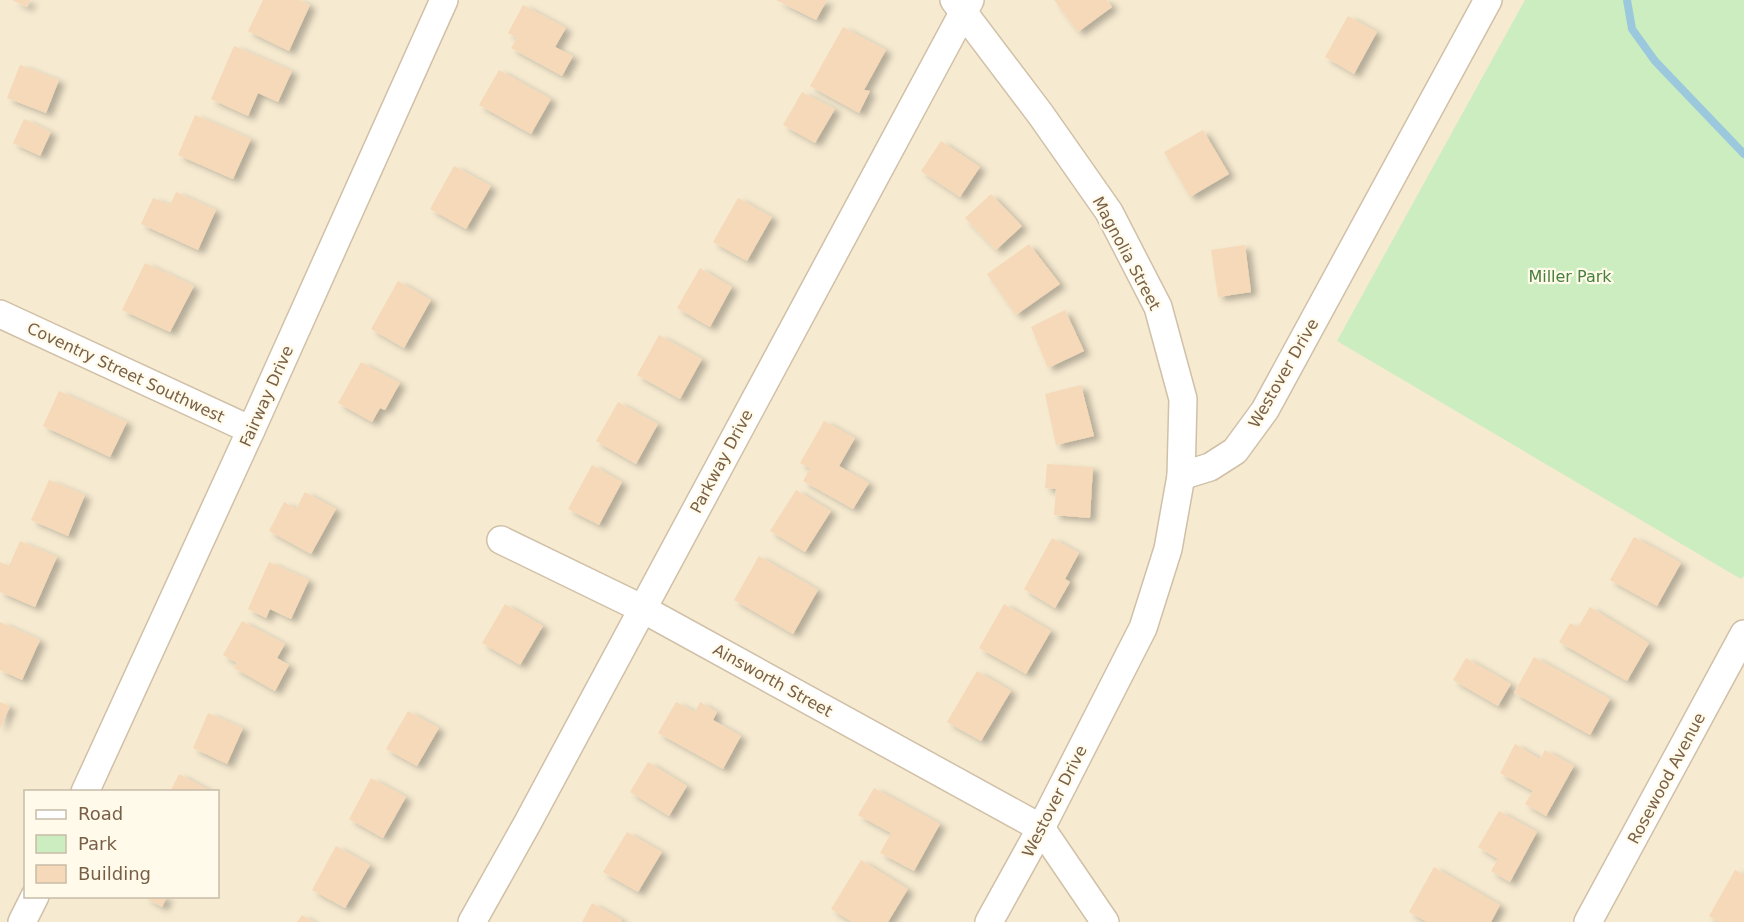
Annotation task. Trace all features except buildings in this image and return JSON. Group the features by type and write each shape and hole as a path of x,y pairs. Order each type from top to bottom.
{"street":[{"name":"Fairway Drive","path":"87,790 444,0"},
{"name":"Westover Drive","path":"989,922 1041,828 1143,628 1168,549 1181,476 1210,467 1235,451 1265,410 1488,0"},
{"name":"Magnolia Street","path":"962,4 1109,212 1158,307 1183,399 1181,476"},
{"name":"Parkway Drive","path":"471,922 527,824 962,4"},
{"name":"Coventry Street Southwest","path":"0,314 251,430"},
{"name":"Ainsworth Street","path":"501,540 641,608 1041,828"},
{"name":"Rosewood Avenue","path":"1588,922 1744,634"},
{"path":"1041,828 1105,922"},
{"path":"22,922 34,898"}],"shaded area":[{"path":"0,0 1744,0 1744,922 0,922"}],"green space":[{"name":"Miller Park","path":"1525,0 1744,0 1744,576 1741,579 1337,341"}],"waterway":[{"path":"1627,0 1632,29 1655,61 1744,154"}]}
